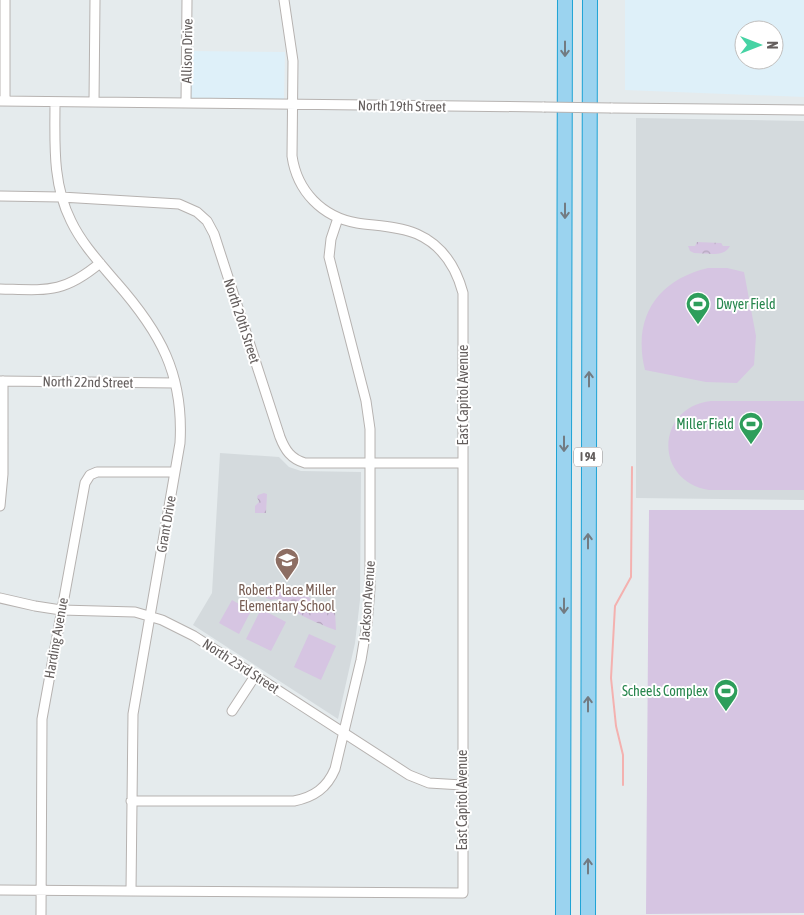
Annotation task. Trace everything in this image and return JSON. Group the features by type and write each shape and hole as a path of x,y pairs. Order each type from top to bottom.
{"highway":[{"name":"I 94","path":"564,915 565,0"},
{"name":"I 94","path":"588,915 590,0"}],"street":[{"path":"2,101 6,0"},
{"path":"94,0 94,102"},
{"name":"Allison Drive","path":"186,103 187,0"},
{"name":"East Capitol Avenue","path":"131,891 462,893 464,301 454,269 437,247 418,234 338,218 313,201 304,190 298,178 292,152 292,54 284,0"},
{"name":"North 19th Street","path":"2,101 804,110"},
{"name":"Grant Drive","path":"55,102 56,165 61,197 75,229 148,322 164,350 175,383 181,423 179,452 133,714 131,891"},
{"name":"North 20th Street","path":"0,196 61,197 179,204 192,209 202,216 214,234 280,437 286,450 294,458 305,463 463,463"},
{"name":"Jackson Avenue","path":"131,801 302,800 318,793 328,782 335,769 361,660 368,612 370,463 370,429 366,400 329,257 330,245 338,218"},
{"path":"0,289 46,289 61,287 81,278 100,263"},
{"path":"0,506 3,474 1,381"},
{"name":"North 22nd Street","path":"1,381 175,383"},
{"name":"Harding Avenue","path":"41,915 42,718 84,487 87,478 93,473 175,472"},
{"name":"North 23rd Street","path":"0,598 61,610 120,610 150,615 182,629 415,778 435,784 462,785"},
{"path":"232,711 256,676"},
{"path":"0,890 131,891"}],"shaded area":[{"path":"625,0 804,0 804,97 625,90"},
{"path":"189,51 285,52 284,99 190,99"},
{"path":"636,118 804,121 804,500 636,498"},
{"name":"Robert Place Miller Elementary School","path":"220,453 279,457 289,467 301,471 361,472 360,600 355,643 338,719 193,625 212,593"}],"green space":[{"path":"697,242 721,243 723,246 730,246 724,252 719,253 694,253 690,251 688,246 695,246"},
{"name":"Dwyer Field","path":"708,268 727,268 744,272 756,336 754,365 737,383 706,382 645,370 642,334 652,304 662,292 675,282 690,274"},
{"path":"711,401 804,401 804,490 709,490 691,484 678,473 671,459 668,444 671,429 680,416 693,406"},
{"path":"264,493 267,494 266,513 255,513 255,506 259,502 257,497"},
{"name":"Scheels Complex","path":"649,510 804,510 804,913 646,914"},
{"path":"279,588 295,590 302,596 309,597 335,611 336,630 308,619 295,611 287,610 276,599 266,598 265,590 279,590"},
{"path":"232,600 251,611 239,634 219,623"},
{"path":"261,609 286,622 271,651 246,639"},
{"path":"309,634 336,646 321,680 294,667"}],"waterway":[{"path":"623,785 623,755 616,726 611,678 615,606 631,577 632,467"}],"place":[{"name":"Dwyer Field","path":"698,325"},
{"name":"Miller Field","path":"751,445"},
{"name":"Robert Place Miller Elementary School","path":"287,581"},
{"name":"Scheels Complex","path":"726,712"}]}
